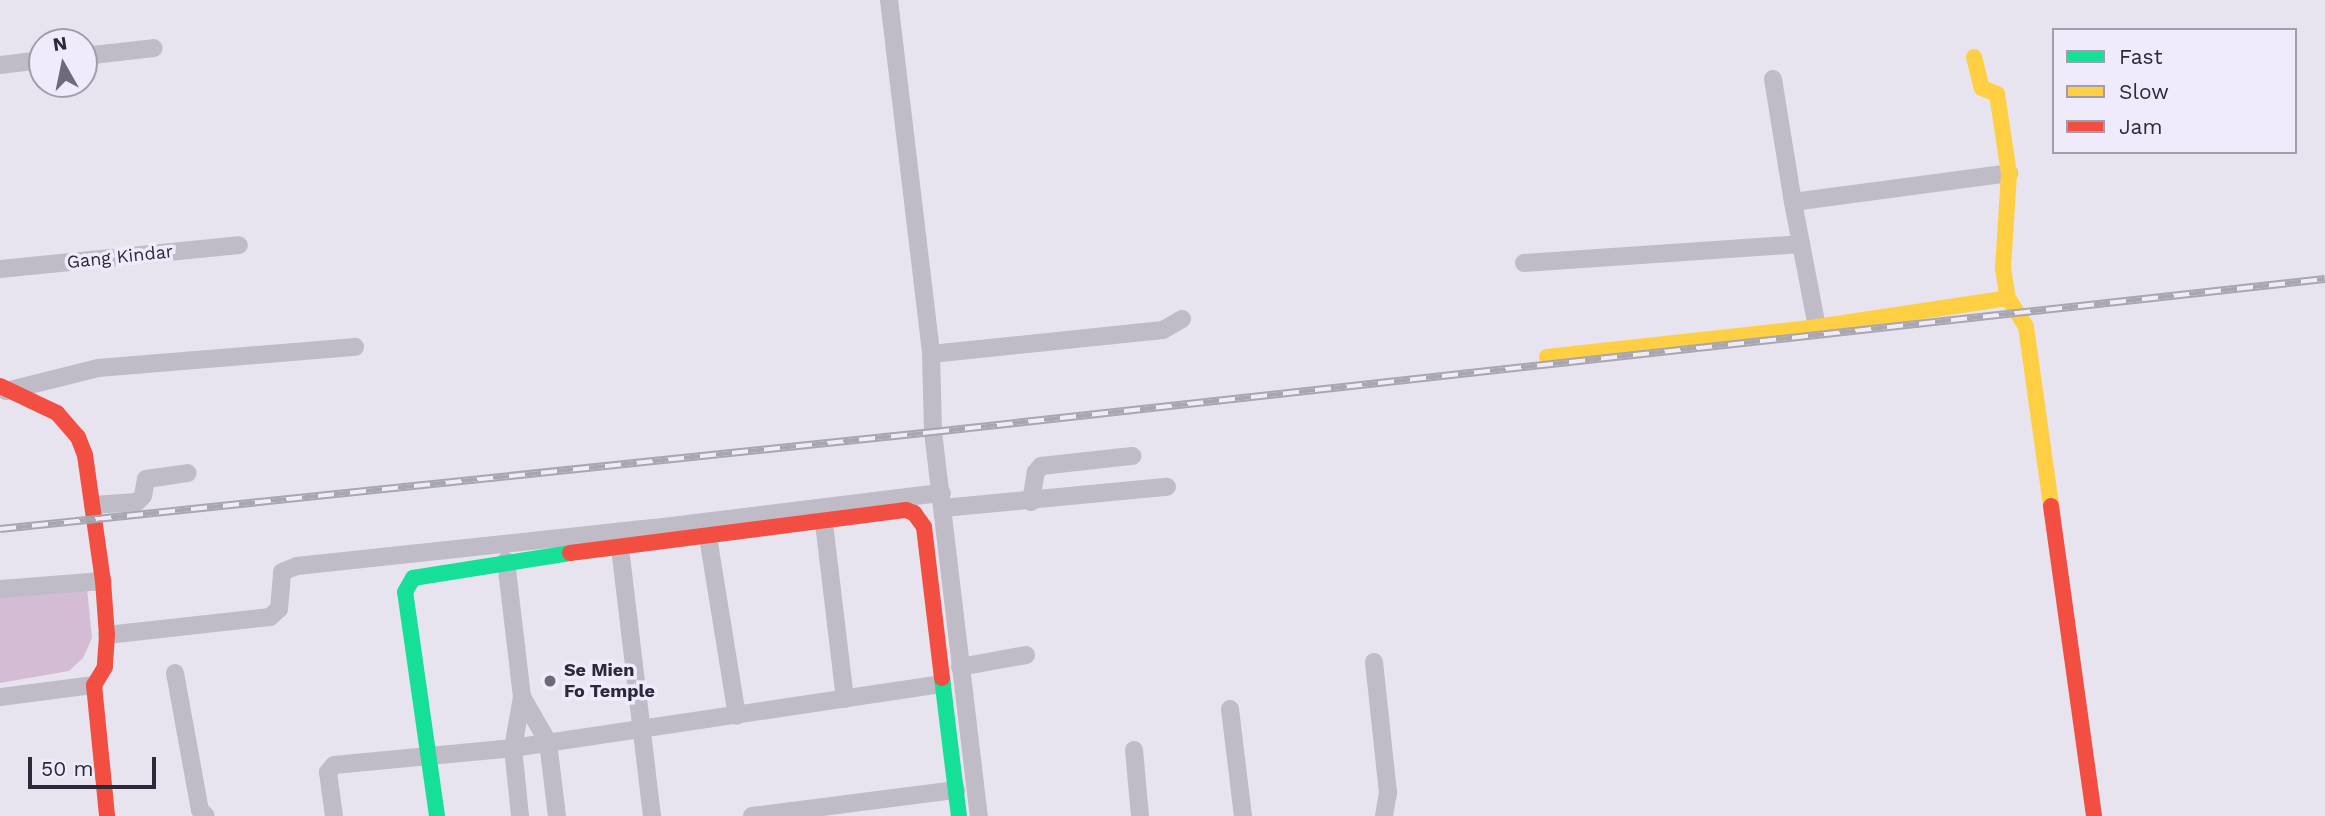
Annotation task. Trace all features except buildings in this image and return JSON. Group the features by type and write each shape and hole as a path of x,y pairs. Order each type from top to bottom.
{"street":[{"path":"889,0 931,354 933,432 979,816"},
{"path":"98,54 154,48"},
{"path":"1974,57 1983,88 1997,94 2009,173 2003,268 2008,298 2026,327 2094,816"},
{"path":"0,65 28,62"},
{"path":"1773,79 1817,327"},
{"path":"1793,202 2009,173"},
{"path":"1524,263 1801,244"},
{"name":"Gang Kindar","path":"0,269 239,245"},
{"path":"1547,357 1817,327 2008,298"},
{"path":"931,354 1163,330 1182,319"},
{"path":"2,391 98,368 355,347"},
{"path":"2,391 57,413 73,430 85,456 103,581 107,635 105,667 94,685 107,816"},
{"path":"1031,502 1036,472 1041,466 1132,456"},
{"path":"93,505 140,501 146,479 188,473"},
{"path":"107,635 270,617 279,609 282,572 297,566 942,500 1031,502 1167,487"},
{"path":"437,816 406,587 420,574 506,561 824,523 906,510 921,521 959,816"},
{"path":"824,523 845,699"},
{"path":"708,537 737,716"},
{"path":"620,548 652,816"},
{"path":"506,561 522,697 513,748 520,816"},
{"path":"0,589 103,581"},
{"path":"960,667 1026,655"},
{"path":"1374,662 1388,793 1384,816"},
{"path":"175,673 200,810 206,816"},
{"path":"334,816 328,772 332,766 513,748 942,684"},
{"path":"0,697 94,685"},
{"path":"522,697 548,743 557,816"},
{"path":"1230,709 1243,816"},
{"path":"1134,750 1140,816"},
{"path":"755,816 956,790"}],"shaded area":[{"path":"87,588 92,638 83,658 69,671 0,683 0,594"}],"railway":[{"path":"0,529 933,432 2325,279"}],"traffic: fast":[{"path":"437,816 405,592 413,578 570,553"},
{"path":"942,678 959,816"}],"traffic: slow":[{"path":"1974,57 1982,88 1997,94 2009,173 2003,268 2008,298 2026,327 2051,506"},
{"path":"1547,357 1817,327 2008,298"}],"traffic: jam":[{"path":"0,386 57,413 78,437 85,455 103,581 107,635 105,667 94,685 107,816"},
{"path":"2051,506 2094,816"},
{"path":"570,553 906,510 914,513 924,527 942,678"}],"place":[{"name":"Se Mien Fo Temple","path":"550,681"}]}
